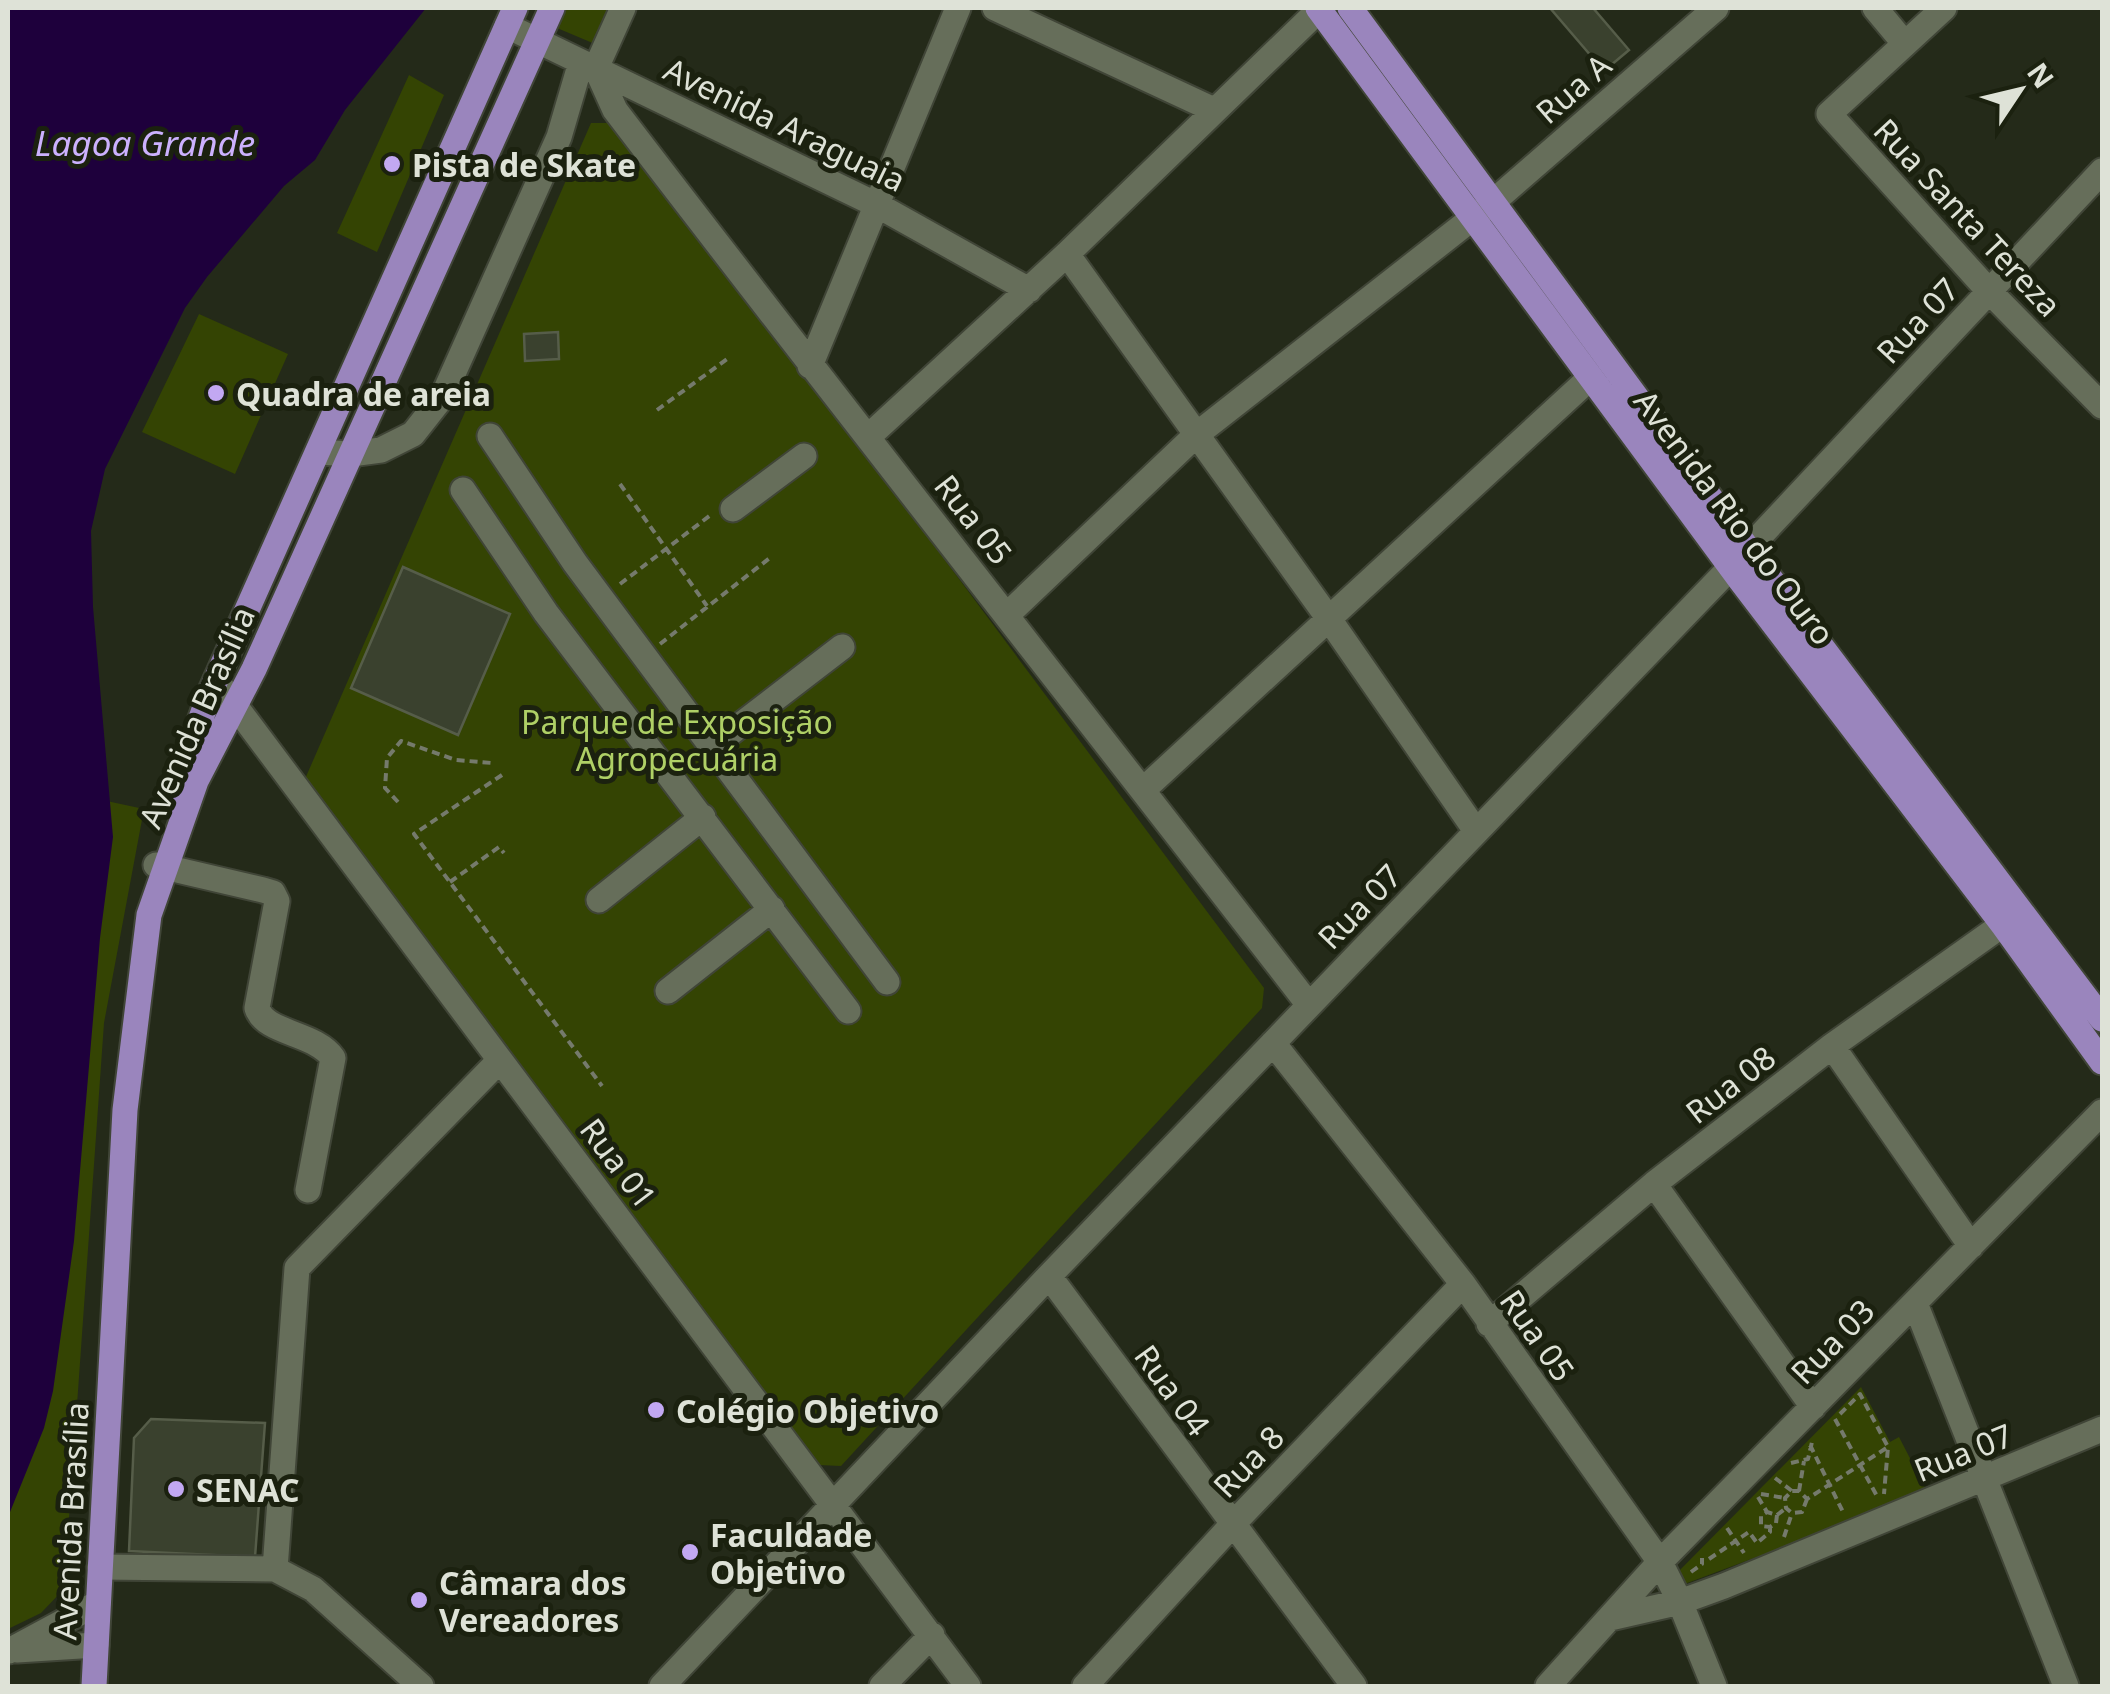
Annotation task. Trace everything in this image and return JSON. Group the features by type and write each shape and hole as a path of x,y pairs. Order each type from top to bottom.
{"main road":[{"name":"Avenida Brasília","path":"161,866 196,782 254,670 552,8"},
{"name":"Avenida Rio do Ouro","path":"1319,8 1641,402 1739,558"},
{"name":"Avenida Rio do Ouro","path":"1350,8 1590,378 1739,558 2013,918 2102,1019"},
{"name":"Avenida Brasília","path":"94,1686 125,1110 149,915 172,798 213,686 511,17"},
{"path":"379,313 407,329"},
{"path":"1621,419 1641,402"},
{"path":"284,528 311,542"},
{"path":"230,648 254,670"},
{"name":"Avenida Rio do Ouro","path":"2013,918 2102,1062"}],"street":[{"path":"318,452 351,454 381,450 413,434 442,396 589,65 623,8"},
{"path":"810,366 958,8"},
{"path":"996,8 1214,110"},
{"path":"868,436 1067,254 1319,8"},
{"name":"Rua A","path":"1008,614 1196,435 1483,210 1716,8"},
{"path":"1875,8 1906,44 1944,8"},
{"name":"Avenida Araguaia","path":"511,17 537,40 877,204 1029,290"},
{"name":"Rua Santa Tereza","path":"1906,44 1829,114 1988,290 2102,406"},
{"name":"Rua 05","path":"589,65 615,110 810,366 1008,614 1309,1005"},
{"name":"Rua 07","path":"662,1686 1049,1276 1739,558 2102,170"},
{"path":"1067,254 1330,620 1476,832"},
{"path":"1143,790 1590,378"},
{"path":"490,436 602,599 887,982"},
{"path":"723,512 804,456"},
{"path":"464,490 546,613 848,1011"},
{"path":"712,747 842,647"},
{"name":"Rua 01","path":"213,686 236,706 968,1686"},
{"path":"598,900 702,817"},
{"path":"161,866 263,890 272,893 277,901 256,1008 266,1022 311,1039 333,1058 308,1190"},
{"path":"668,992 772,909"},
{"name":"Rua 08","path":"1489,1324 1654,1184 1832,1046 2013,918"},
{"name":"Rua 05","path":"1273,1044 1463,1284 1678,1579 1714,1686"},
{"path":"1832,1046 1971,1246"},
{"path":"275,1570 296,1268 500,1060"},
{"name":"Rua 03","path":"1548,1686 1610,1618 1678,1579 1915,1303 2102,1112"},
{"path":"1654,1184 1818,1419"},
{"name":"Rua 04","path":"1049,1276 1354,1686"},
{"name":"Rua 8","path":"1084,1686 1463,1284"},
{"path":"1915,1303 2066,1686"},
{"name":"Rua 07","path":"1678,1579 1986,1478 2102,1429"},
{"path":"100,1566 275,1570 313,1589 422,1686"},
{"path":"1610,1618 1678,1579"},
{"path":"8,1651 98,1603"},
{"path":"882,1686 932,1635"},
{"path":"8,1651 96,1645"}],"path":[{"path":"657,410 730,357"},
{"path":"620,484 708,608"},
{"path":"602,599 666,548 723,512"},
{"path":"644,656 771,557"},
{"path":"398,802 385,788 387,758 401,740 456,760 492,763"},
{"path":"502,776 414,834 602,1086"},
{"path":"450,882 499,847 504,853"},
{"path":"1860,1394 1888,1447 1884,1507 1860,1466 1835,1419 1860,1394"},
{"path":"1748,1507 1792,1462 1808,1459 1818,1419"},
{"path":"1810,1445 1847,1520"},
{"path":"1802,1512 1807,1499 1888,1447"},
{"path":"1799,1491 1804,1460"},
{"path":"1775,1478 1807,1499"},
{"path":"1785,1498 1792,1491"},
{"path":"1759,1495 1785,1498"},
{"path":"1759,1495 1766,1512"},
{"path":"1785,1498 1786,1508 1792,1513 1802,1512"},
{"path":"1749,1532 1758,1543 1786,1508"},
{"path":"1761,1526 1760,1516 1766,1512 1777,1515"},
{"path":"1802,1512 1808,1522"},
{"path":"1783,1542 1792,1513"},
{"path":"1738,1518 1727,1528 1748,1557"},
{"path":"1678,1579 1749,1532 1761,1526 1770,1528"},
{"path":"1678,1579 1701,1554 1705,1560"},
{"path":"1678,1579 1698,1575"}],"green space":[{"path":"566,8 611,8 595,44 557,28"},
{"name":"Pista de Skate","path":"409,75 444,95 377,252 337,233"},
{"name":"Parque de Exposição Agropecuária","path":"591,123 619,123 1264,988 1262,1008 841,1466 819,1465 305,779"},
{"name":"Quadra de areia","path":"199,314 288,354 235,474 142,432"},
{"path":"102,800 144,809 104,1023 64,1589 41,1613 8,1629 8,1485"},
{"path":"1861,1387 1890,1442 1899,1437 1928,1493 1682,1585 1675,1575"}],"water":[{"name":"Lagoa Grande","path":"8,8 426,8 345,110 315,160 284,186 185,308 105,469 91,531 93,607 113,837 100,938 74,1241 53,1391 44,1428 8,1517"}],"building":[{"path":"1550,8 1593,8 1629,50 1604,71"},
{"path":"558,332 559,359 525,361 524,334"},
{"path":"403,567 510,614 458,735 351,688"},
{"path":"151,1419 265,1423 255,1557 129,1551 134,1438"}],"place":[{"name":"Pista de Skate","path":"392,164"},
{"name":"Quadra de areia","path":"216,393"},
{"name":"Colégio Objetivo","path":"656,1410"},
{"name":"SENAC","path":"176,1489"},
{"name":"Faculdade Objetivo","path":"690,1552"},
{"name":"Câmara dos Vereadores","path":"419,1600"}]}
